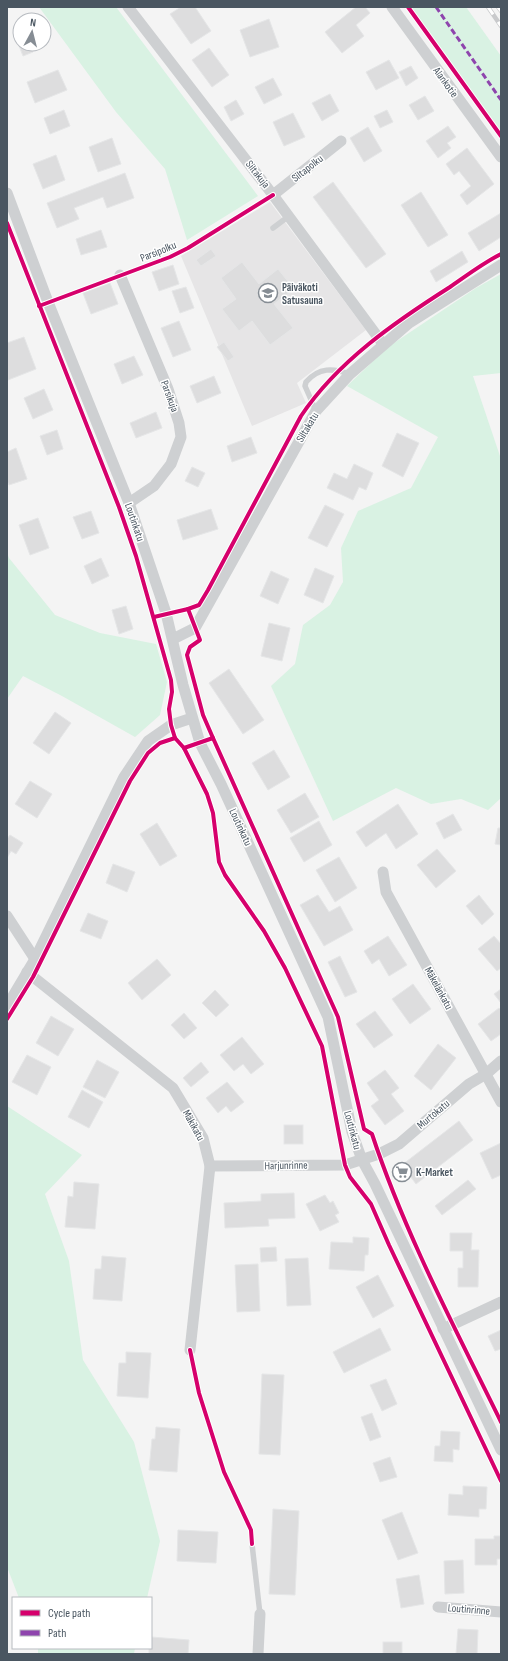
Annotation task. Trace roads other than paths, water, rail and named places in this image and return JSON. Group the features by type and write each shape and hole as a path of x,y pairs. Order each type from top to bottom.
{"street":[{"name":"Siltakuja","path":"128,7 273,194 383,344"},
{"name":"Alankotie","path":"392,7 501,157"},
{"name":"Siltapolku","path":"273,194 341,141"},
{"name":"Loutinkatu","path":"7,193 48,302 129,503 174,639 192,718 206,757 221,784 328,1017 352,1132 362,1160 375,1184 501,1450"},
{"name":"Siltakatu","path":"174,639 195,628 316,411 350,374 409,323 501,265"},
{"name":"Parsikuja","path":"120,275 168,389 180,423 181,437 171,464 154,486 129,503"},
{"path":"7,1006 35,959 124,777 148,741 171,725 192,718"},
{"name":"Mäkelänkatu","path":"383,872 386,892 501,1102"},
{"path":"7,916 35,959"},
{"name":"Mäkikatu","path":"27,972 173,1088 203,1138 210,1166 190,1350"},
{"name":"Murtokatu","path":"362,1160 379,1154 399,1144 469,1084 486,1074 501,1061"},
{"name":"Harjunrinne","path":"210,1166 346,1165 362,1160"},
{"path":"443,1329 501,1302"},
{"name":"Loutinrinne","path":"438,1607 501,1612"},
{"path":"258,1654 260,1614"}],"lane":[{"path":"273,228 289,216"},
{"path":"316,411 305,386 308,379 325,369 337,369 350,374"},
{"path":"252,1544 260,1614"}],"railway":[{"path":"488,7 501,26"},
{"path":"498,7 501,11"}],"place":[{"name":"Päiväkoti Satusauna","path":"268,293"},
{"name":"K-Market","path":"402,1172"}]}
